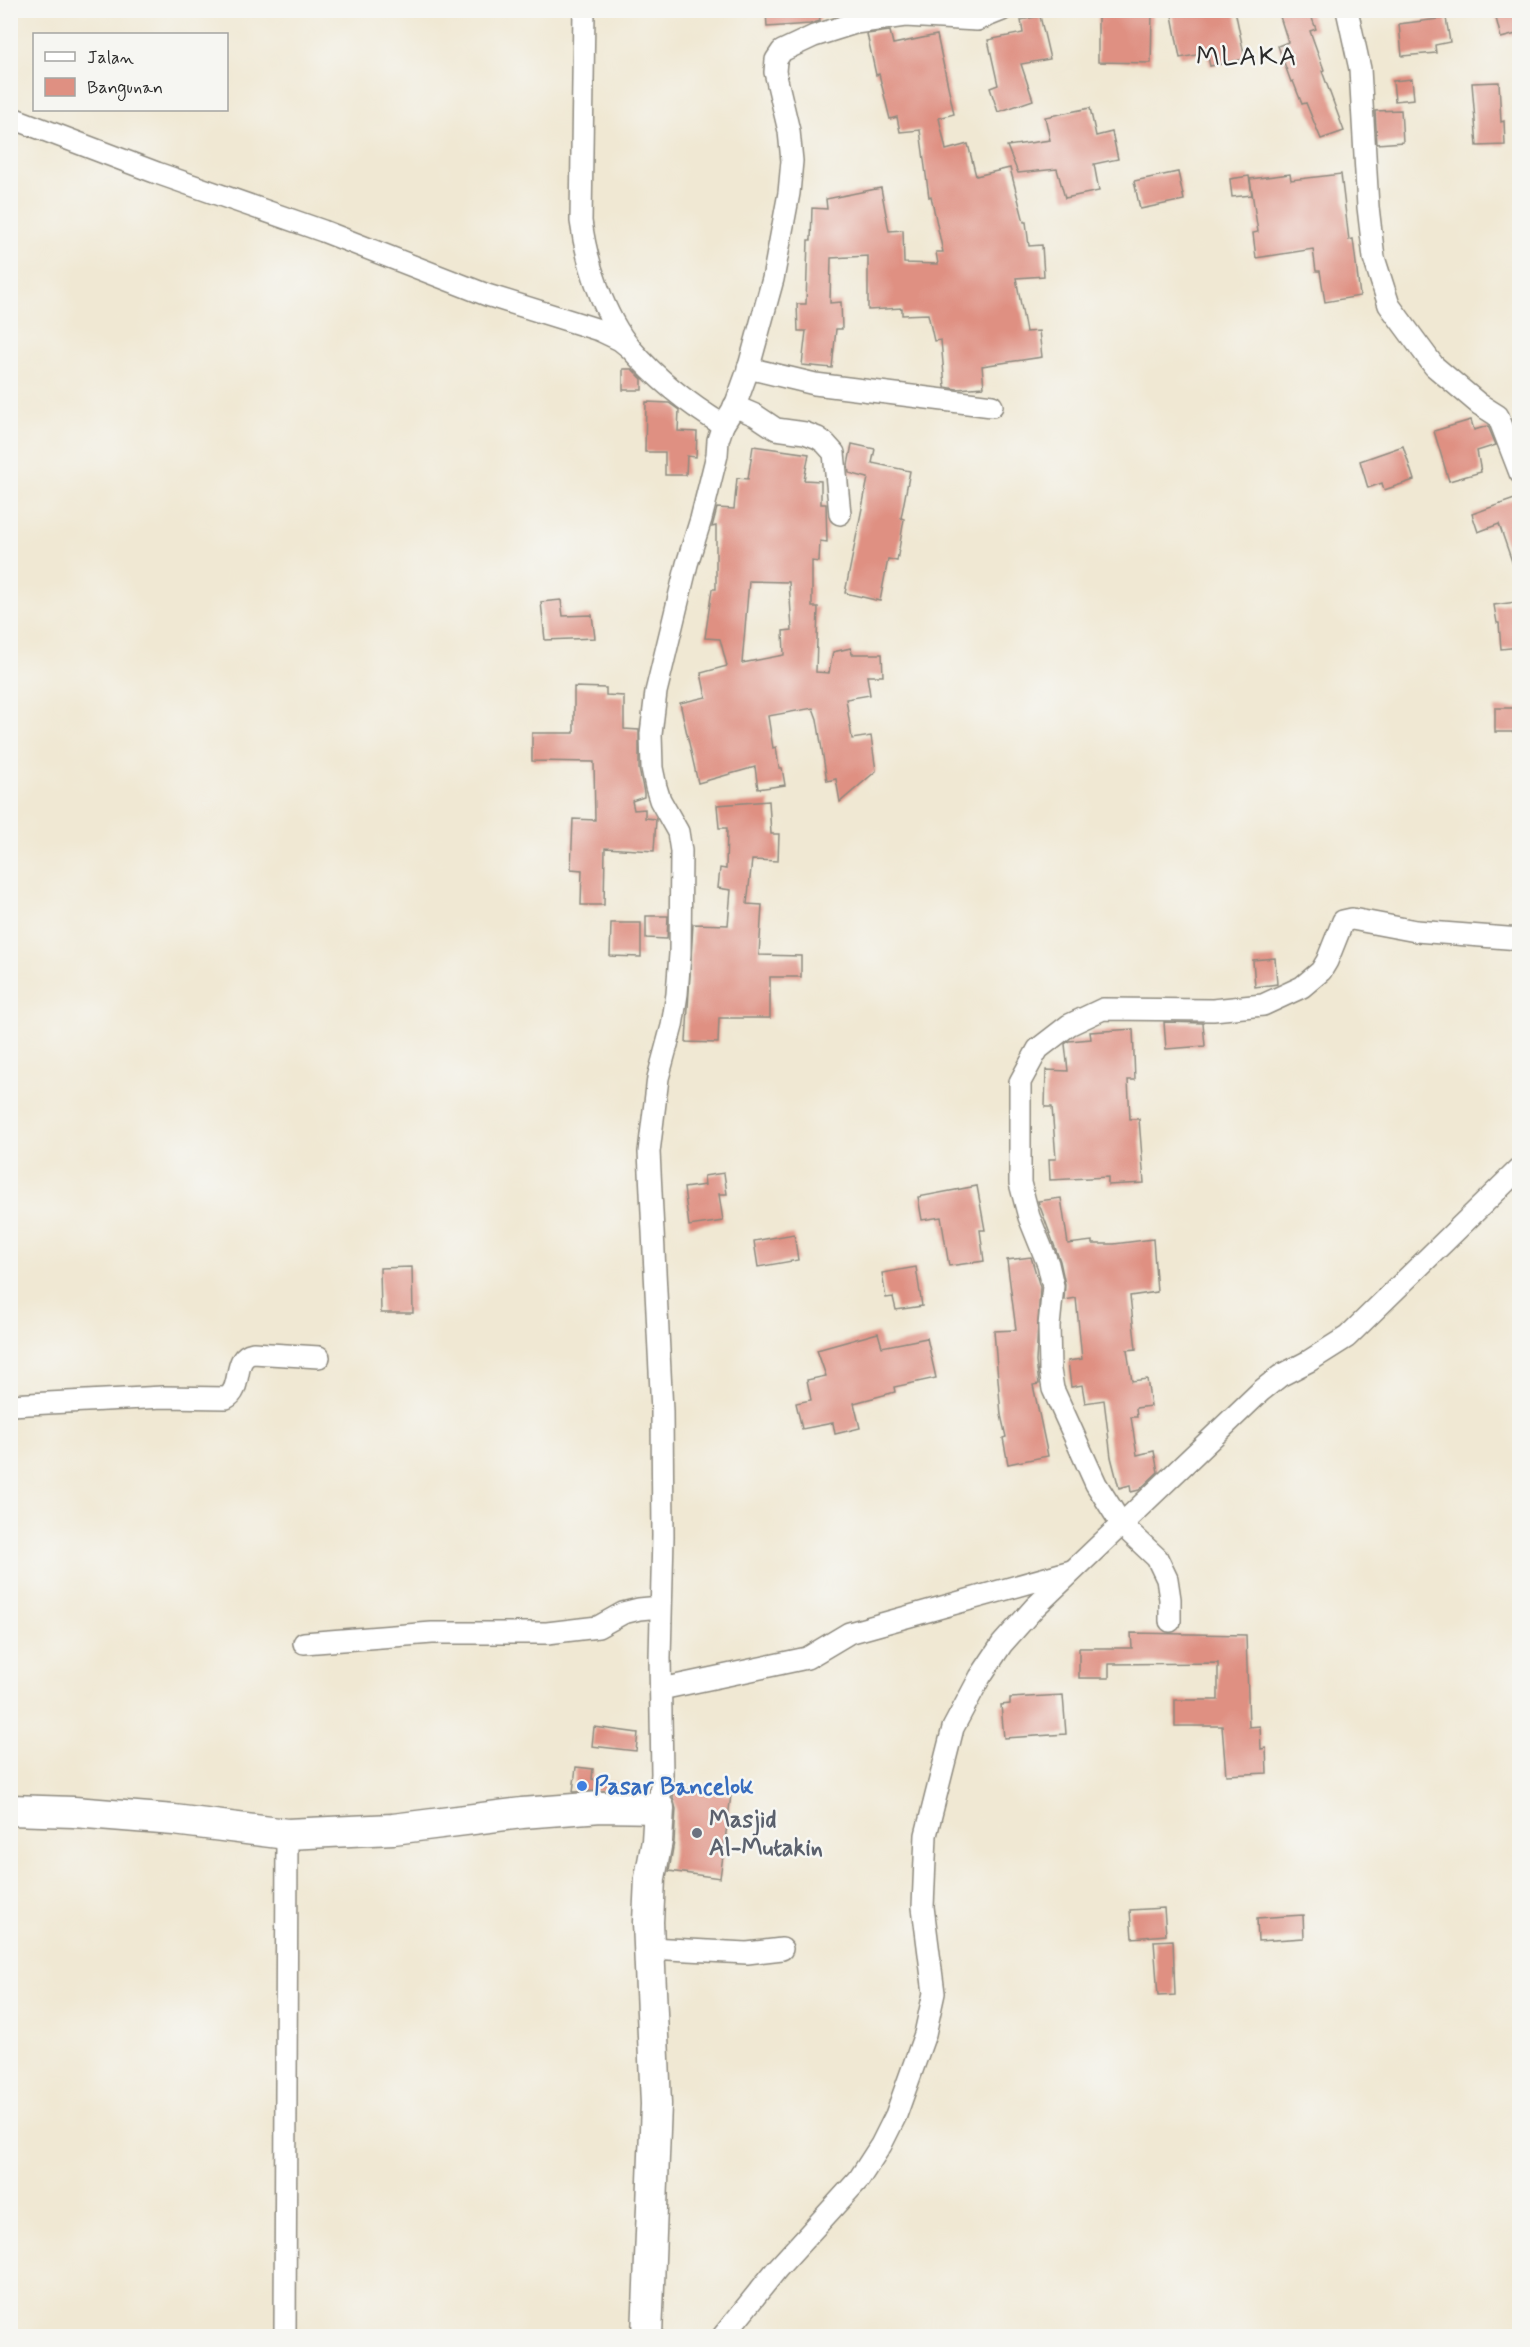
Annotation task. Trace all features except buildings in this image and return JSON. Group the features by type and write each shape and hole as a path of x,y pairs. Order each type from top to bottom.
{"street":[{"path":"584,10 580,187 583,240 599,292 630,348"},
{"path":"647,2337 656,2104 649,1948 650,1878 657,1841 662,1774 660,1607 663,1536 662,1411 649,1152 658,1078 672,1026 676,994 680,954 681,851 678,832 660,800 652,768 651,734 656,692 672,620 717,455 718,440 748,369 773,279 789,193 792,161 789,131 775,72 776,60 782,51 814,36 855,23 905,15 977,20 1002,10"},
{"path":"1347,10 1360,69 1368,207 1374,258 1389,305 1434,366 1479,404 1498,416 1520,473"},
{"path":"10,117 157,173 323,231 488,295 599,330 620,340 665,382 723,425"},
{"path":"748,369 815,384 992,406"},
{"path":"735,404 776,429 805,433 825,443 834,453 840,514"},
{"path":"1170,1621 1167,1579 1157,1558 1122,1525 1096,1484 1053,1389 1049,1326 1053,1286 1048,1264 1029,1217 1020,1183 1020,1082 1038,1049 1069,1025 1103,1009 1213,1010 1263,1005 1302,987 1321,970 1343,921 1352,919 1416,931 1520,939"},
{"path":"723,2337 777,2269 859,2179 881,2145 896,2115 925,2034 934,1993 923,1907 926,1835 954,1728 980,1677 1002,1644 1072,1570 1261,1391 1280,1376 1309,1361 1347,1336 1520,1168"},
{"path":"10,1405 152,1398 226,1398 233,1392 242,1359 246,1355 253,1353 319,1357"},
{"path":"661,1689 807,1658 849,1633 1072,1570"},
{"path":"304,1643 432,1633 548,1633 598,1627 631,1611 660,1607"},
{"path":"10,1810 152,1818 287,1834 393,1829 522,1813 601,1808 658,1808"},
{"path":"285,2337 287,1834"},
{"path":"649,1948 747,1953 782,1949"}],"place":[{"name":"Pasar Bancelok","path":"582,1786"},
{"name":"Masjid Al-Mutakin","path":"697,1833"}],"district":[{"name":"MLAKA","path":"1247,56"}]}
